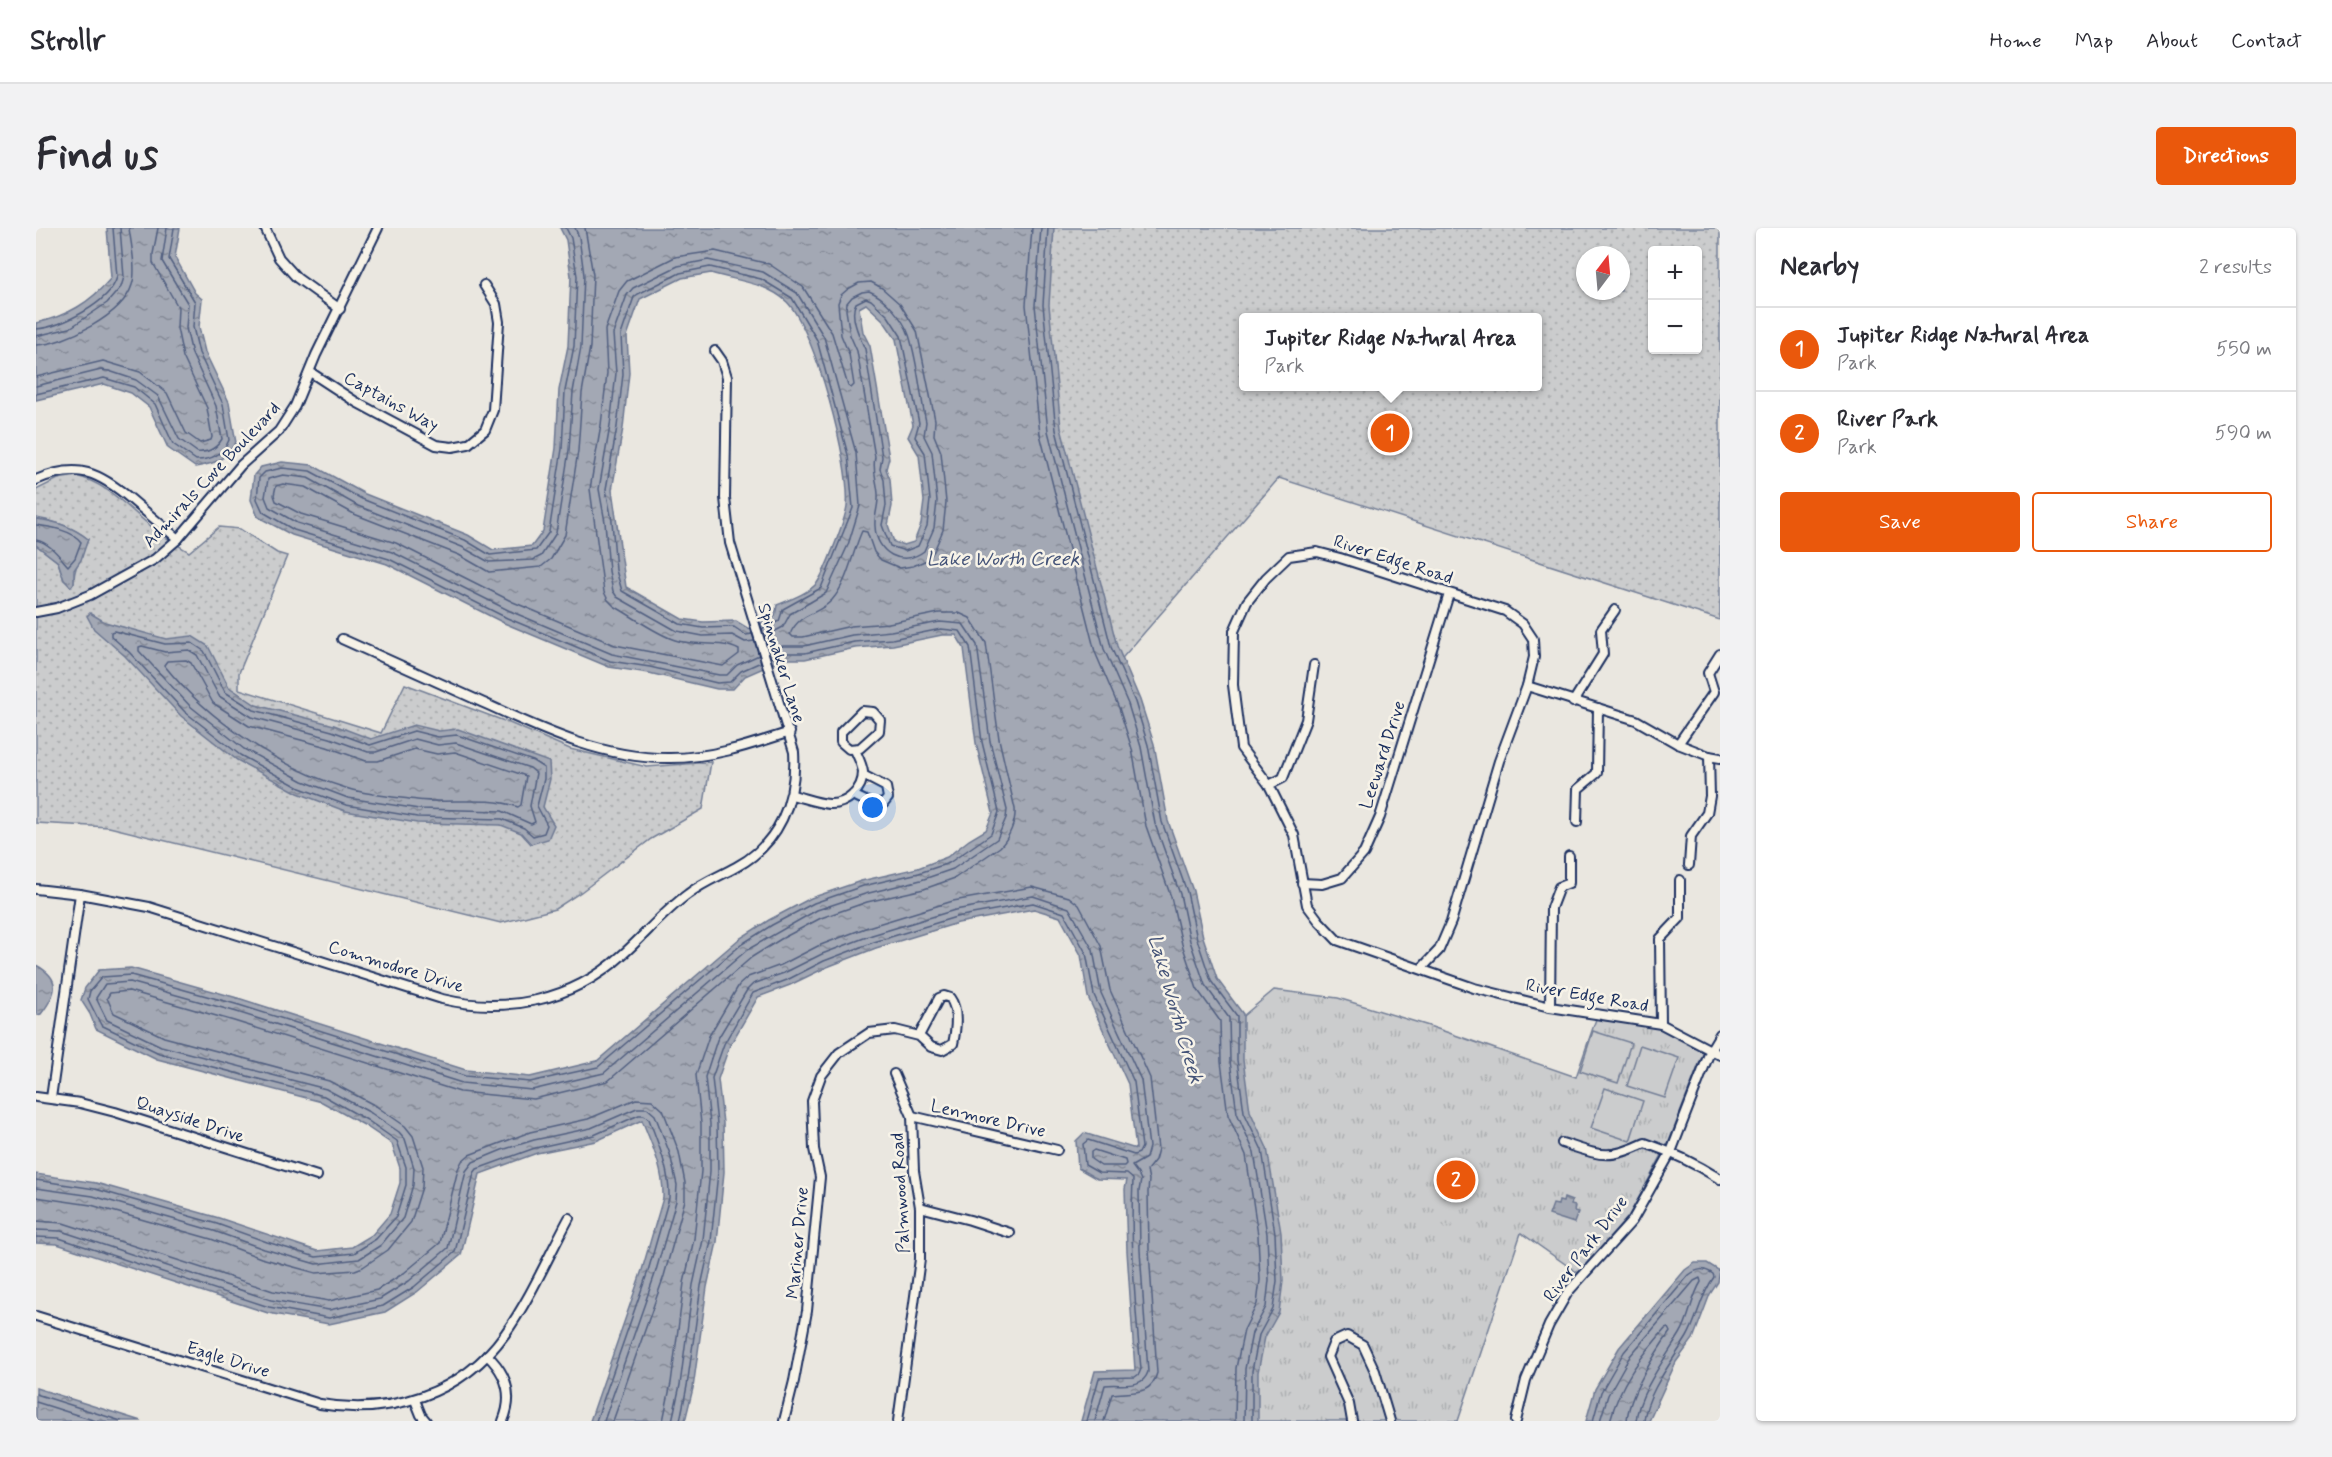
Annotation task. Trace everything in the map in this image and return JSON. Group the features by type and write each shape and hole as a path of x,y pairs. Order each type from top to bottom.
{"street":[{"path":"265,228 279,258 297,278 340,309"},
{"name":"Admirals Cove Boulevard","path":"36,612 63,606 90,595 150,562 178,539 241,465 279,431 296,406 378,228"},
{"name":"Captains Way","path":"310,372 356,402 436,445 452,447 473,441 485,430 492,415 499,334 496,304 484,285"},
{"name":"Spinnaker Lane","path":"342,639 519,719 588,746 610,752 648,757 697,757 746,747 790,732 735,565 727,520 725,481 727,378 722,362 715,351"},
{"path":"36,480 69,470 102,477 178,539"},
{"name":"River Edge Road","path":"1421,969 1439,950 1451,922 1508,731 1527,686 1534,657 1533,639 1522,624 1505,611 1317,552 1289,556 1266,578 1247,602 1234,631 1233,685 1241,747 1269,785 1294,835 1307,905 1337,940 1474,988 1550,1007 1660,1024 1720,1054"},
{"name":"Leeward Drive","path":"1302,883 1322,884 1342,878 1364,853 1383,806 1449,594"},
{"path":"1573,702 1603,654 1601,630 1615,610"},
{"path":"1678,744 1714,692 1708,673 1720,654"},
{"path":"1269,785 1283,778 1303,730 1314,665"},
{"path":"1527,686 1636,720 1678,744 1720,758"},
{"path":"1577,822 1578,789 1597,772 1598,708"},
{"path":"862,711 873,712 880,720 879,731 855,750 845,747 841,742 841,732 862,711"},
{"name":"Commodore Drive","path":"36,889 115,900 183,917 442,999 470,1004 511,1005 532,1002 585,982 610,966 688,893 735,868 761,849 781,823 792,795 795,768 790,732"},
{"path":"792,795 830,804 841,803 853,795 860,786 863,775 855,750"},
{"path":"1689,865 1691,836 1707,813 1710,796 1709,756"},
{"path":"853,795 874,805 879,805 888,798 886,787 863,775"},
{"path":"1550,1007 1551,908 1559,887 1569,883 1569,856"},
{"path":"1660,1024 1660,939 1680,918 1680,880"},
{"path":"51,1098 80,894"},
{"name":"Mariner Drive","path":"784,1421 807,1311 820,1177 814,1149 812,1101 821,1076 839,1053 869,1033 895,1030 919,1036 931,1047 942,1050 953,1044 956,1030 954,1003 950,998 944,996 939,998 919,1036"},
{"name":"River Park Drive","path":"1516,1421 1526,1380 1549,1325 1569,1292 1632,1221 1671,1152 1711,1049 1720,1034"},
{"name":"Palmwood Road","path":"894,1074 912,1116 914,1171 920,1207 920,1259 898,1421"},
{"name":"Quayside Drive","path":"36,1096 116,1112 317,1176"},
{"name":"Lenmore Drive","path":"912,1116 1057,1150"},
{"path":"1562,1143 1602,1156 1621,1154 1644,1143 1671,1152 1720,1179"},
{"path":"920,1207 1010,1233"},
{"name":"Eagle Drive","path":"36,1316 320,1404 340,1408 371,1408 415,1400 452,1383 487,1355 512,1323 569,1218"},
{"path":"1352,1421 1349,1404 1328,1357 1334,1342 1347,1336 1363,1345 1375,1371 1390,1421"},
{"path":"487,1355 501,1369 506,1380 506,1408 503,1421"},
{"path":"415,1400 426,1421"}],"green space":[{"path":"1044,228 1720,228 1720,620 1279,478 1117,664 1049,388"},
{"path":"76,476 99,485 161,534 189,552 219,527 240,529 277,553 287,556 239,673 239,689 381,733 405,684 507,722 570,749 647,767 711,762 703,809 651,839 555,909 501,923 109,827 36,823 36,545 58,562 64,580 74,583 77,566 88,539 64,525 36,518 36,490 58,479"},
{"path":"1274,990 1338,998 1429,1026 1576,1077 1596,1019 1659,1028 1704,1051 1668,1144 1628,1217 1578,1273 1521,1233 1458,1421 1255,1421 1248,1122 1237,1021"},
{"path":"1593,1031 1631,1043 1618,1083 1580,1071"},
{"path":"1640,1045 1679,1058 1665,1098 1627,1086"},
{"path":"1605,1088 1643,1101 1630,1141 1591,1128"}],"water":[{"path":"107,228 180,228 175,257 195,293 202,299 199,327 205,352 229,402 236,443 219,460 195,467 168,448 149,407 131,393 104,384 36,400 36,323 58,317 77,307 95,295 111,278"},
{"name":"Lake Worth Creek","path":"560,228 1054,228 1049,305 1061,428 1117,646 1140,700 1154,744 1168,821 1193,891 1203,937 1217,979 1243,1014 1243,1060 1250,1111 1267,1148 1281,1233 1283,1281 1279,1312 1265,1337 1258,1372 1258,1421 1081,1421 1095,1371 1135,1370 1127,1251 1125,1189 1127,1180 1097,1179 1078,1168 1076,1141 1084,1133 1136,1149 1128,1084 1088,997 1081,955 1060,917 1034,909 958,923 876,948 758,997 729,1047 718,1079 723,1123 724,1172 717,1242 707,1287 693,1388 685,1421 590,1421 642,1270 663,1198 659,1168 642,1120 596,1141 537,1153 480,1174 461,1255 417,1292 385,1312 329,1324 268,1313 57,1244 36,1243 36,1174 96,1183 219,1218 317,1251 352,1247 372,1235 390,1214 400,1183 400,1168 392,1144 364,1125 322,1102 157,1059 96,1029 81,1000 85,988 99,970 131,968 241,999 466,1070 530,1077 597,1061 739,939 769,920 811,898 861,881 918,868 947,857 986,830 993,813 976,743 964,648 956,635 942,635 893,645 855,648 805,659 784,659 745,676 733,689 717,689 649,673 609,667 504,623 387,564 292,535 258,517 251,500 254,475 261,467 282,462 312,465 365,494 468,535 493,550 532,546 543,531 556,448 559,390 568,346 571,276 566,240","holes":["711,273 770,290 787,302 798,317 809,340 829,400 847,487 847,506 843,522 817,583 804,593 777,605 775,616 749,629 736,621 703,622 682,619 626,587 612,490 623,428 629,373 627,336 640,299 682,278","866,304 883,320 896,339 913,425 908,437 919,455 924,501 921,524 914,542 904,545 894,542 888,525 892,506 890,479 886,469 889,458 870,346 863,332 859,308"]},
{"path":"36,519 64,525 88,539 81,560 74,570 74,583 71,587 64,580 58,562 36,545"},
{"path":"90,613 105,622 166,639 192,636 208,646 229,687 256,705 334,725 371,739 414,725 439,731 458,729 549,762 550,779 543,807 554,825 548,839 531,844 521,833 501,825 417,823 345,811 298,793 237,760 181,716 125,656 94,629 87,616"},
{"path":"36,965 50,976 54,987 51,999 41,1014 36,1015"},
{"path":"1564,1198 1572,1201 1571,1205 1575,1206 1574,1211 1578,1212 1574,1223 1549,1215 1553,1204 1558,1205 1559,1201 1563,1202"},
{"path":"1695,1263 1707,1263 1720,1271 1718,1282 1710,1294 1693,1339 1676,1362 1649,1421 1586,1421 1595,1389 1619,1348 1685,1270"},
{"path":"36,1388 141,1421 36,1421"}],"place":[{"name":"Jupiter Ridge Natural Area","path":"1390,433"},
{"name":"River Park","path":"1456,1180"}]}
